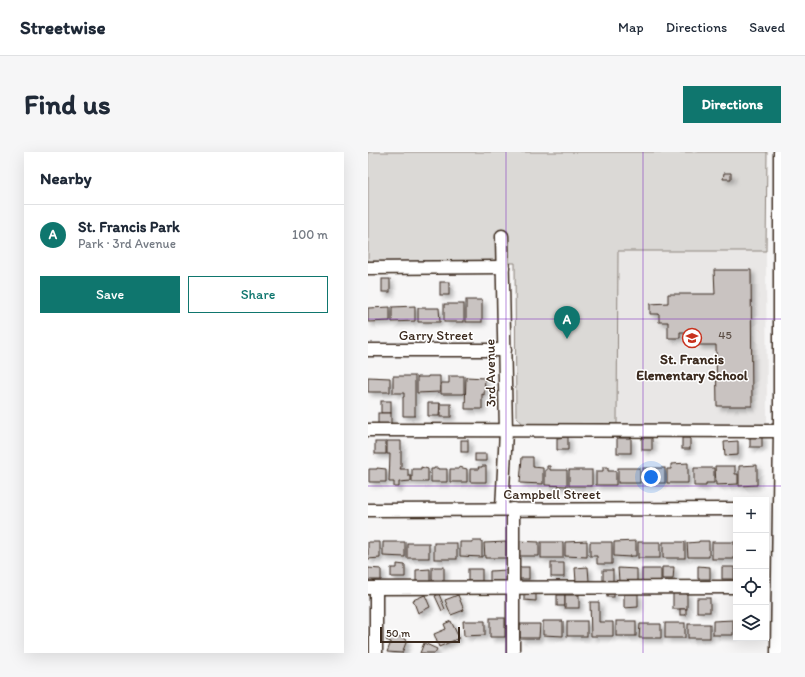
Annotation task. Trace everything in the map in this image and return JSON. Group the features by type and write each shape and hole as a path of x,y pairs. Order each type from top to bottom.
{"street":[{"path":"777,653 775,509 780,431 780,152"},
{"name":"3rd Avenue","path":"502,236 508,509 513,587 513,653"},
{"path":"368,268 503,267"},
{"name":"Garry Street","path":"368,350 505,350"},
{"path":"368,430 780,431"},
{"name":"Campbell Street","path":"368,510 733,509"},
{"path":"376,653 372,588 733,587"}],"shaded area":[{"path":"368,152 767,152 766,251 618,251 617,424 523,424 516,416 515,263 368,263"},
{"name":"St. Francis Elementary School","path":"618,251 766,251 767,424 617,424"}],"building":[{"path":"724,173 731,173 731,179 723,179"},
{"path":"714,270 751,270 752,406 717,406 716,345 698,345 697,332 680,332 680,338 668,338 668,322 659,322 659,314 650,314 650,304 668,303 668,294 715,294"},
{"path":"382,279 390,279 390,292 382,292"},
{"path":"440,282 449,282 449,295 440,295"},
{"path":"466,300 482,300 482,322 466,322"},
{"path":"444,304 464,304 464,322 444,322"},
{"path":"415,306 415,321 392,322 392,307"},
{"path":"390,307 390,321 368,322 368,308"},
{"path":"418,308 439,308 440,322 418,322"},
{"path":"393,376 415,376 415,416 403,416 404,393 393,393"},
{"path":"440,376 440,392 417,393 417,377"},
{"path":"449,376 464,376 464,394 441,394 441,383 449,383"},
{"path":"368,377 390,378 390,392 368,392"},
{"path":"466,377 485,378 484,395 482,394 482,409 465,409"},
{"path":"381,401 391,401 391,413 381,413"},
{"path":"428,403 440,403 439,416 428,416"},
{"path":"440,404 451,404 451,417 440,417"},
{"path":"378,413 391,413 391,426 378,426"},
{"path":"750,436 762,436 762,447 750,447"},
{"path":"568,437 568,450 557,450 557,438"},
{"path":"617,438 631,438 631,453 617,453"},
{"path":"642,438 652,438 652,450 642,450"},
{"path":"682,438 690,438 690,449 682,449"},
{"path":"461,440 468,440 468,452 461,452"},
{"path":"387,441 401,441 400,469 408,469 408,476 411,476 411,481 399,482 399,487 394,487 394,482 389,482 390,454 387,454"},
{"path":"738,441 738,455 725,456 724,442"},
{"path":"375,442 386,442 386,454 375,454"},
{"path":"475,454 486,454 486,461 475,461"},
{"path":"522,457 533,457 533,467 543,468 543,484 520,483"},
{"path":"688,463 688,483 667,483 667,469 671,469 671,464"},
{"path":"757,465 757,485 739,486 739,466"},
{"path":"486,466 486,482 470,482 470,469 479,469 478,467"},
{"path":"547,466 550,466 550,470 567,470 567,486 545,485 545,470 547,470"},
{"path":"715,466 735,466 735,474 738,474 738,484 716,485"},
{"path":"421,467 428,469 428,482 412,482 412,469 421,469"},
{"path":"459,467 467,469 467,482 450,482 450,469 459,469"},
{"path":"603,467 608,467 608,471 616,471 616,485 596,485 596,471 603,471"},
{"path":"618,468 640,468 640,483 618,483"},
{"path":"643,468 665,468 665,483 643,483"},
{"path":"694,468 714,468 714,483 706,483 706,486 694,486"},
{"path":"369,469 386,469 386,482 369,482"},
{"path":"431,469 447,469 447,482 431,482"},
{"path":"569,470 592,470 592,486 569,486"},
{"path":"482,541 482,557 460,556 460,542"},
{"path":"517,541 539,542 539,556 517,556"},
{"path":"587,541 587,557 565,556 565,542"},
{"path":"636,541 636,556 614,556 614,542"},
{"path":"709,541 709,557 688,557 687,543"},
{"path":"368,542 380,542 380,558 368,559"},
{"path":"383,542 405,542 405,557 383,556"},
{"path":"506,542 506,558 485,558 484,543"},
{"path":"541,542 563,542 563,558 541,558"},
{"path":"590,542 612,542 612,564 597,564 597,556 590,556"},
{"path":"638,542 660,542 660,558 638,558"},
{"path":"663,542 685,542 685,558 663,558"},
{"path":"712,542 733,542 733,559 712,559"},
{"path":"407,543 429,543 429,558 407,558"},
{"path":"434,543 457,543 457,559 434,559"},
{"path":"551,563 564,563 564,577 551,577"},
{"path":"397,564 405,565 405,577 391,577 391,568 397,568"},
{"path":"698,566 710,567 710,579 698,579"},
{"path":"432,567 444,567 444,580 432,580"},
{"path":"516,567 529,567 529,579 516,579"},
{"path":"588,567 589,581 576,582 575,568"},
{"path":"662,567 674,567 673,579 662,579"},
{"path":"722,567 733,567 733,579 722,579"},
{"path":"368,568 381,569 381,580 368,580"},
{"path":"618,568 637,569 637,581 619,581"},
{"path":"430,569 430,584 416,584 416,570"},
{"path":"468,569 482,569 482,581 468,581"},
{"path":"642,569 661,569 661,581 642,581"},
{"path":"507,570 507,582 490,581 490,571"},
{"path":"603,570 613,570 613,583 603,583"},
{"path":"524,592 536,592 536,601 524,600"},
{"path":"607,592 614,592 614,597 607,597"},
{"path":"673,593 687,593 687,609 673,609"},
{"path":"439,594 445,609 442,611 435,596"},
{"path":"624,594 638,594 638,607 624,608"},
{"path":"425,595 430,607 418,613 413,600"},
{"path":"458,595 464,610 451,615 445,600"},
{"path":"557,595 565,595 565,606 557,606"},
{"path":"565,595 579,595 579,608 565,608"},
{"path":"697,598 710,598 710,612 697,612"},
{"path":"590,602 599,602 599,622 613,622 613,636 591,636"},
{"path":"680,609 686,609 686,615 680,615"},
{"path":"490,618 505,618 505,637 490,637"},
{"path":"733,620 733,635 713,635 713,621"},
{"path":"451,621 459,638 439,647 434,634 446,629 444,624"},
{"path":"463,621 485,621 485,635 464,636"},
{"path":"543,621 563,621 563,636 543,635"},
{"path":"567,621 587,621 587,636 567,636"},
{"path":"616,621 636,621 636,636 616,636"},
{"path":"665,623 685,623 685,638 665,638"},
{"path":"520,624 540,624 539,638 520,638"},
{"path":"640,624 661,624 661,638 639,638"},
{"path":"688,624 710,624 710,638 688,638"},
{"path":"389,632 407,640 402,653 387,652 391,642 386,640"},
{"path":"424,643 437,649 435,653 420,653"}],"place":[{"name":"St. Francis Elementary School","path":"692,338"},
{"name":"St. Francis Park","path":"567,339"}]}
